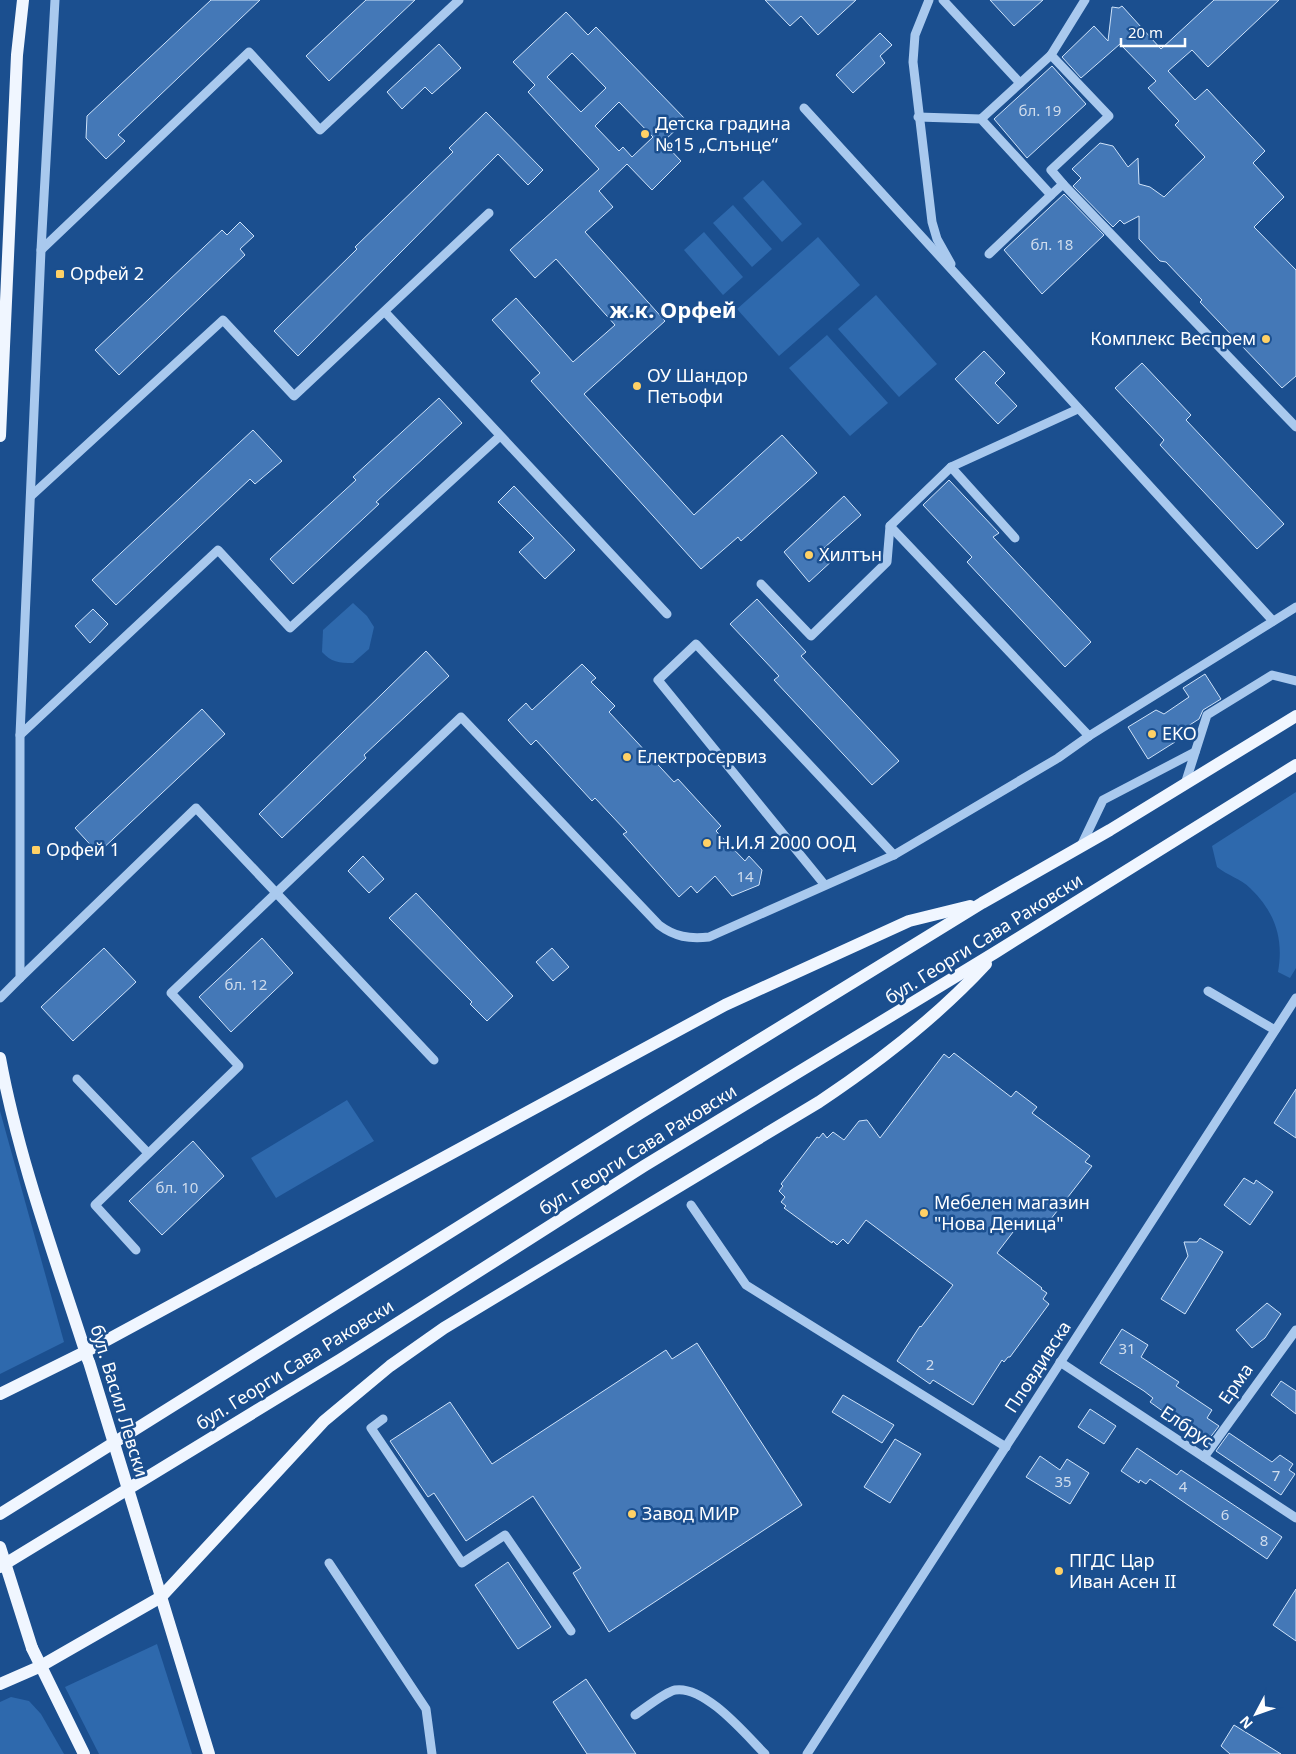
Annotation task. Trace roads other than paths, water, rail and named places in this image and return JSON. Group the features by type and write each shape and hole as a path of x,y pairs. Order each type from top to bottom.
{"main road":[{"path":"0,436 14,131 23,0"},
{"name":"бул. Георги Сава Раковски","path":"0,1514 639,1114 982,903 1081,847 1296,716"},
{"name":"бул. Георги Сава Раковски","path":"0,1567 349,1353 644,1166 996,952 1296,765"},
{"path":"0,1394 87,1357 725,1005 909,921 982,903"},
{"path":"0,1684 40,1667 161,1597 290,1455 330,1415 390,1366 437,1333 818,1102 878,1062 958,994 996,952"},
{"name":"бул. Васил Левски","path":"0,1058 6,1093 36,1197 209,1754"},
{"path":"0,1547 32,1648 84,1754"}],"street":[{"path":"41,250 249,52 320,130 459,0"},
{"path":"929,0 915,35 913,62 918,117 932,222 945,254 963,284"},
{"path":"943,0 1020,84"},
{"path":"918,117 981,119 1051,55 1085,0"},
{"path":"20,978 20,735 41,250 56,1"},
{"path":"1051,55 1109,116 1051,170 1296,427"},
{"path":"804,108 1273,621"},
{"path":"981,119 1050,195"},
{"path":"988,254 1063,184"},
{"path":"31,496 223,320 294,396 489,213"},
{"path":"385,312 667,614"},
{"path":"760,584 811,636 887,562 890,526 951,467 1078,409"},
{"path":"20,735 218,550 290,628 500,436"},
{"path":"951,467 1014,538"},
{"path":"890,526 1089,736"},
{"path":"136,1250 95,1205 239,1066 171,993 461,717 668,932 686,938 709,937 824,884 894,855 1058,758 1089,736 1296,608"},
{"path":"824,884 658,680 696,644 894,855"},
{"path":"1185,784 1207,715 1272,675 1296,681"},
{"path":"1081,847 1103,800 1196,752"},
{"path":"0,998 196,808 434,1060"},
{"path":"1208,991 1275,1030"},
{"name":"Пловдивска","path":"807,1754 1296,998"},
{"path":"77,1079 148,1153"},
{"path":"691,1205 746,1286 1006,1447"},
{"name":"Ерма","path":"1204,1457 1296,1330"},
{"name":"Елбрус","path":"1060,1362 1296,1518"},
{"path":"383,1419 371,1428 462,1563 505,1535 571,1631"},
{"path":"329,1563 426,1709 432,1754"},
{"path":"635,1715 674,1690 692,1692 723,1711 765,1754"}],"place":[{"name":"Детска градина №15 „Слънце“","path":"645,134"},
{"name":"Орфей 2","path":"60,274"},
{"name":"Комплекс Веспрем","path":"1266,339"},
{"name":"ОУ Шандор Петьофи","path":"637,386"},
{"name":"Хилтън","path":"809,555"},
{"name":"EKO","path":"1152,734"},
{"name":"Електросервиз","path":"627,757"},
{"name":"Н.И.Я 2000 ООД","path":"707,843"},
{"name":"Орфей 1","path":"36,850"},
{"name":"Мебелен магазин \"Нова Деница\"","path":"924,1213"},
{"name":"Завод МИР","path":"632,1514"},
{"name":"ПГДС Цар Иван Асен II","path":"1059,1571"}],"district":[{"name":"ж.к. Орфей","path":"673,310"}]}
